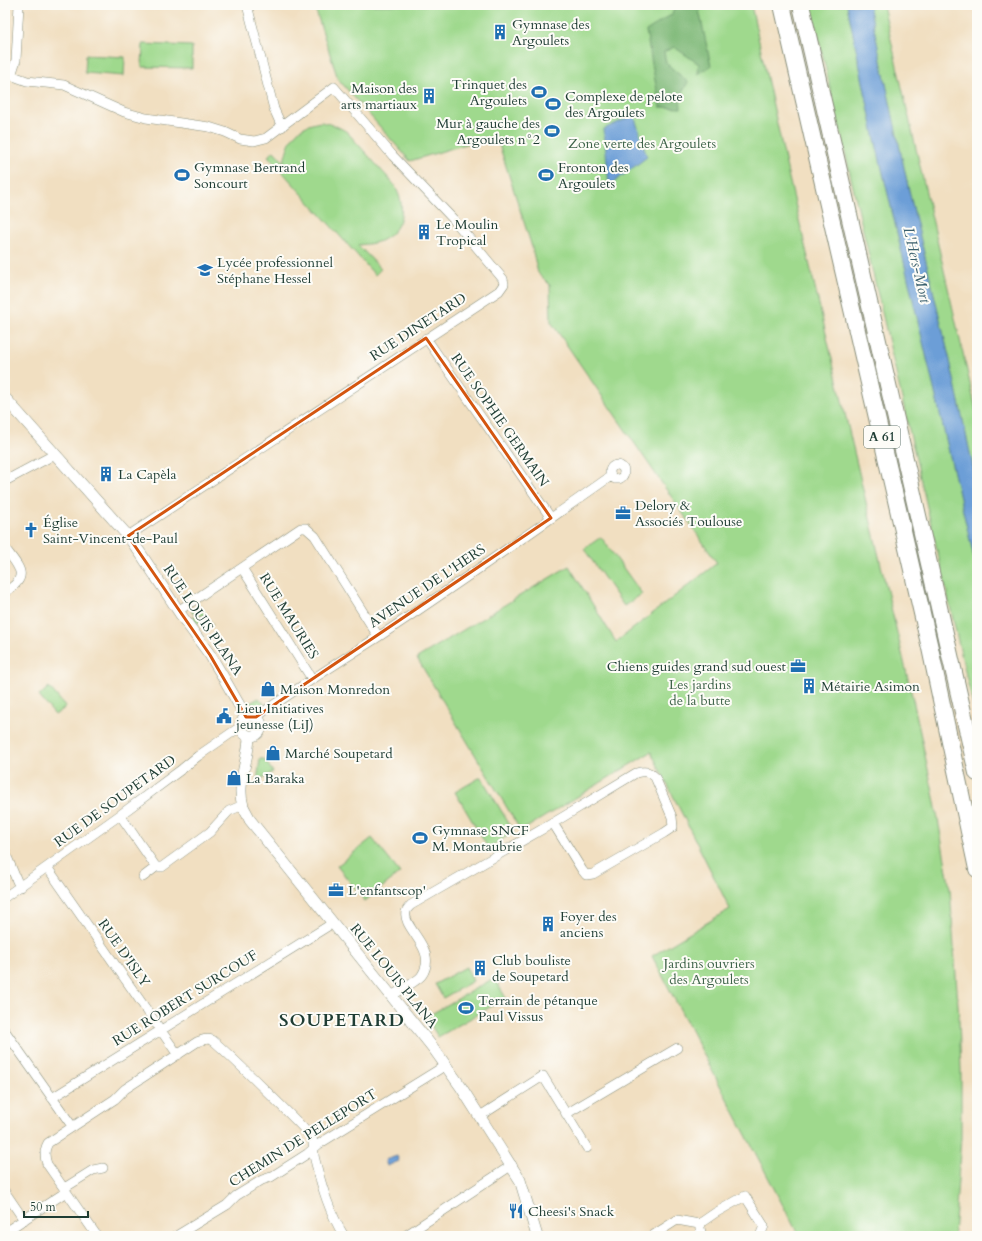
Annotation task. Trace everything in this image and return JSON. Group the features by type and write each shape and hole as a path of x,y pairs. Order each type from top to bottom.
{"highway":[{"name":"A 61","path":"782,5 930,648 977,870"},
{"name":"A 61","path":"801,5 977,774"}],"street":[{"path":"19,5 16,60 8,74 27,81 64,85 113,107 138,116 208,127 225,132 240,139 254,141 266,138 282,127 274,109 247,5"},
{"name":"RUE DINETARD","path":"128,536 499,291 504,284 503,279 454,220 393,156 334,87 282,127"},
{"name":"RUE SOPHIE GERMAIN","path":"426,338 552,518"},
{"name":"RUE LOUIS PLANA","path":"5,398 128,536 251,717"},
{"path":"5,481 54,454"},
{"name":"AVENUE DE L'HERS","path":"251,717 378,636 552,518 611,476"},
{"path":"178,611 301,528 306,528 314,536 378,636"},
{"path":"5,548 20,568 21,573 17,584 5,592"},
{"name":"RUE MAURIES","path":"242,568 312,679"},
{"path":"251,717 261,724 260,730 255,736 249,736 244,733 241,727 242,720 251,717"},
{"name":"RUE DE SOUPETARD","path":"5,897 120,815 198,756 241,727"},
{"name":"RUE LOUIS PLANA","path":"249,736 242,785 243,805 250,820 446,1065 512,1165 520,1180 537,1236"},
{"path":"391,996 422,976 426,966 424,949 406,920 406,912 411,904 553,823 636,773 644,771 651,772 655,777 672,817 673,827 593,874 586,875 553,823"},
{"path":"143,877 156,867 162,867 210,832 229,811 243,805"},
{"path":"120,815 156,867"},
{"path":"5,852 21,887"},
{"name":"RUE D'ISLY","path":"47,867 178,1055"},
{"name":"RUE ROBERT SURCOUF","path":"52,1098 160,1029 332,923"},
{"path":"5,1031 72,1126"},
{"path":"97,1236 47,1164 44,1150 51,1140 115,1099 125,1089 202,1040 211,1040 216,1043 308,1133 312,1140 314,1156 323,1191 336,1224 344,1236"},
{"path":"566,1114 677,1048"},
{"name":"CHEMIN DE PELLEPORT","path":"176,1236 227,1205 236,1196 262,1180 271,1177 314,1149 319,1144 446,1065"},
{"path":"480,1116 543,1076 587,1148"},
{"path":"405,1236 512,1165"},
{"path":"5,1232 66,1192 66,1187 93,1170 103,1168"},
{"path":"5,1192 24,1220"},
{"path":"652,1236 677,1220 699,1224 716,1212 745,1196 764,1226 760,1236"},
{"path":"699,1224 702,1236"}],"highlighted area":[{"path":"426,338 551,518 256,717 246,717 210,655 128,536"}],"green space":[{"name":"Zone verte des Argoulets","path":"314,5 751,5 789,178 914,704 935,802 950,889 961,1070 961,1138 954,1236 799,1236 652,956 730,909 651,752 521,831 417,658 569,566 616,642 717,563 551,322 550,285 538,273 531,244 496,135 410,161 338,79"},
{"path":"677,5 698,5 711,66 698,74 699,64 674,47 664,52 666,63 688,82 680,96 681,108 660,107 646,31 671,15"},
{"path":"811,5 847,5 874,135 977,570 977,723"},
{"path":"869,5 883,5 977,414 977,485 950,361 909,191"},
{"path":"143,44 192,46 192,68 142,67"},
{"path":"86,55 125,57 124,76 85,73"},
{"path":"321,122 341,128 347,132 392,182 400,197 401,214 396,229 390,235 379,241 370,244 358,245 381,269 375,275 268,156 274,151 284,162 291,140 299,130"},
{"path":"601,537 642,594 624,606 584,549"},
{"path":"199,606 206,616 192,613 192,610"},
{"path":"193,616 209,619 213,625 195,622"},
{"path":"49,687 66,707 55,715 39,696"},
{"path":"259,698 266,706 261,709 251,709 246,705"},
{"path":"260,759 264,759 273,772 257,781"},
{"path":"481,777 514,832 488,848 455,792"},
{"path":"372,838 400,873 365,901 337,866"},
{"name":"Terrain de pétanque Paul Vissus","path":"466,967 473,981 443,998 435,984"},
{"name":"Terrain de pétanque Paul Vissus","path":"494,978 506,998 438,1037 426,1017"}],"water":[{"name":"L'Hers-Mort","path":"847,5 869,5 909,191 950,361 977,485 977,570 874,135"},
{"path":"634,115 647,157 609,186 604,129"},
{"path":"397,1156 399,1161 387,1166 385,1160"}],"place":[{"name":"Gymnase des Argoulets","path":"500,32"},
{"name":"Trinquet des Argoulets","path":"539,92"},
{"name":"Maison des arts martiaux","path":"429,96"},
{"name":"Complexe de pelote des Argoulets","path":"553,104"},
{"name":"Mur à gauche des Argoulets n°2","path":"552,131"},
{"name":"Gymnase Bertrand Soncourt","path":"182,175"},
{"name":"Fronton des Argoulets","path":"546,175"},
{"name":"Le Moulin Tropical","path":"424,232"},
{"name":"Lycée professionnel Stéphane Hessel","path":"205,270"},
{"name":"La Capèla","path":"106,474"},
{"name":"Delory & Associés Toulouse","path":"623,513"},
{"name":"Église Saint-Vincent-de-Paul","path":"31,530"},
{"name":"Chiens guides grand sud ouest","path":"798,666"},
{"name":"Métairie Asimon","path":"809,686"},
{"name":"Maison Monredon","path":"268,689"},
{"name":"Lieu Initiatives jeunesse (LiJ)","path":"224,716"},
{"name":"Marché Soupetard","path":"273,753"},
{"name":"La Baraka","path":"234,778"},
{"name":"Gymnase SNCF M. Montaubrie","path":"420,838"},
{"name":"L'enfantscop'","path":"336,890"},
{"name":"Foyer des anciens","path":"548,924"},
{"name":"Club bouliste de Soupetard","path":"480,968"},
{"name":"Terrain de pétanque Paul Vissus","path":"466,1008"},
{"name":"Cheesi's Snack","path":"516,1211"}],"district":[{"name":"SOUPETARD","path":"342,1020"}],"park label":[{"name":"Les jardins de la butte","path":"700,692"},
{"name":"Jardins ouvriers des Argoulets","path":"709,972"}]}
